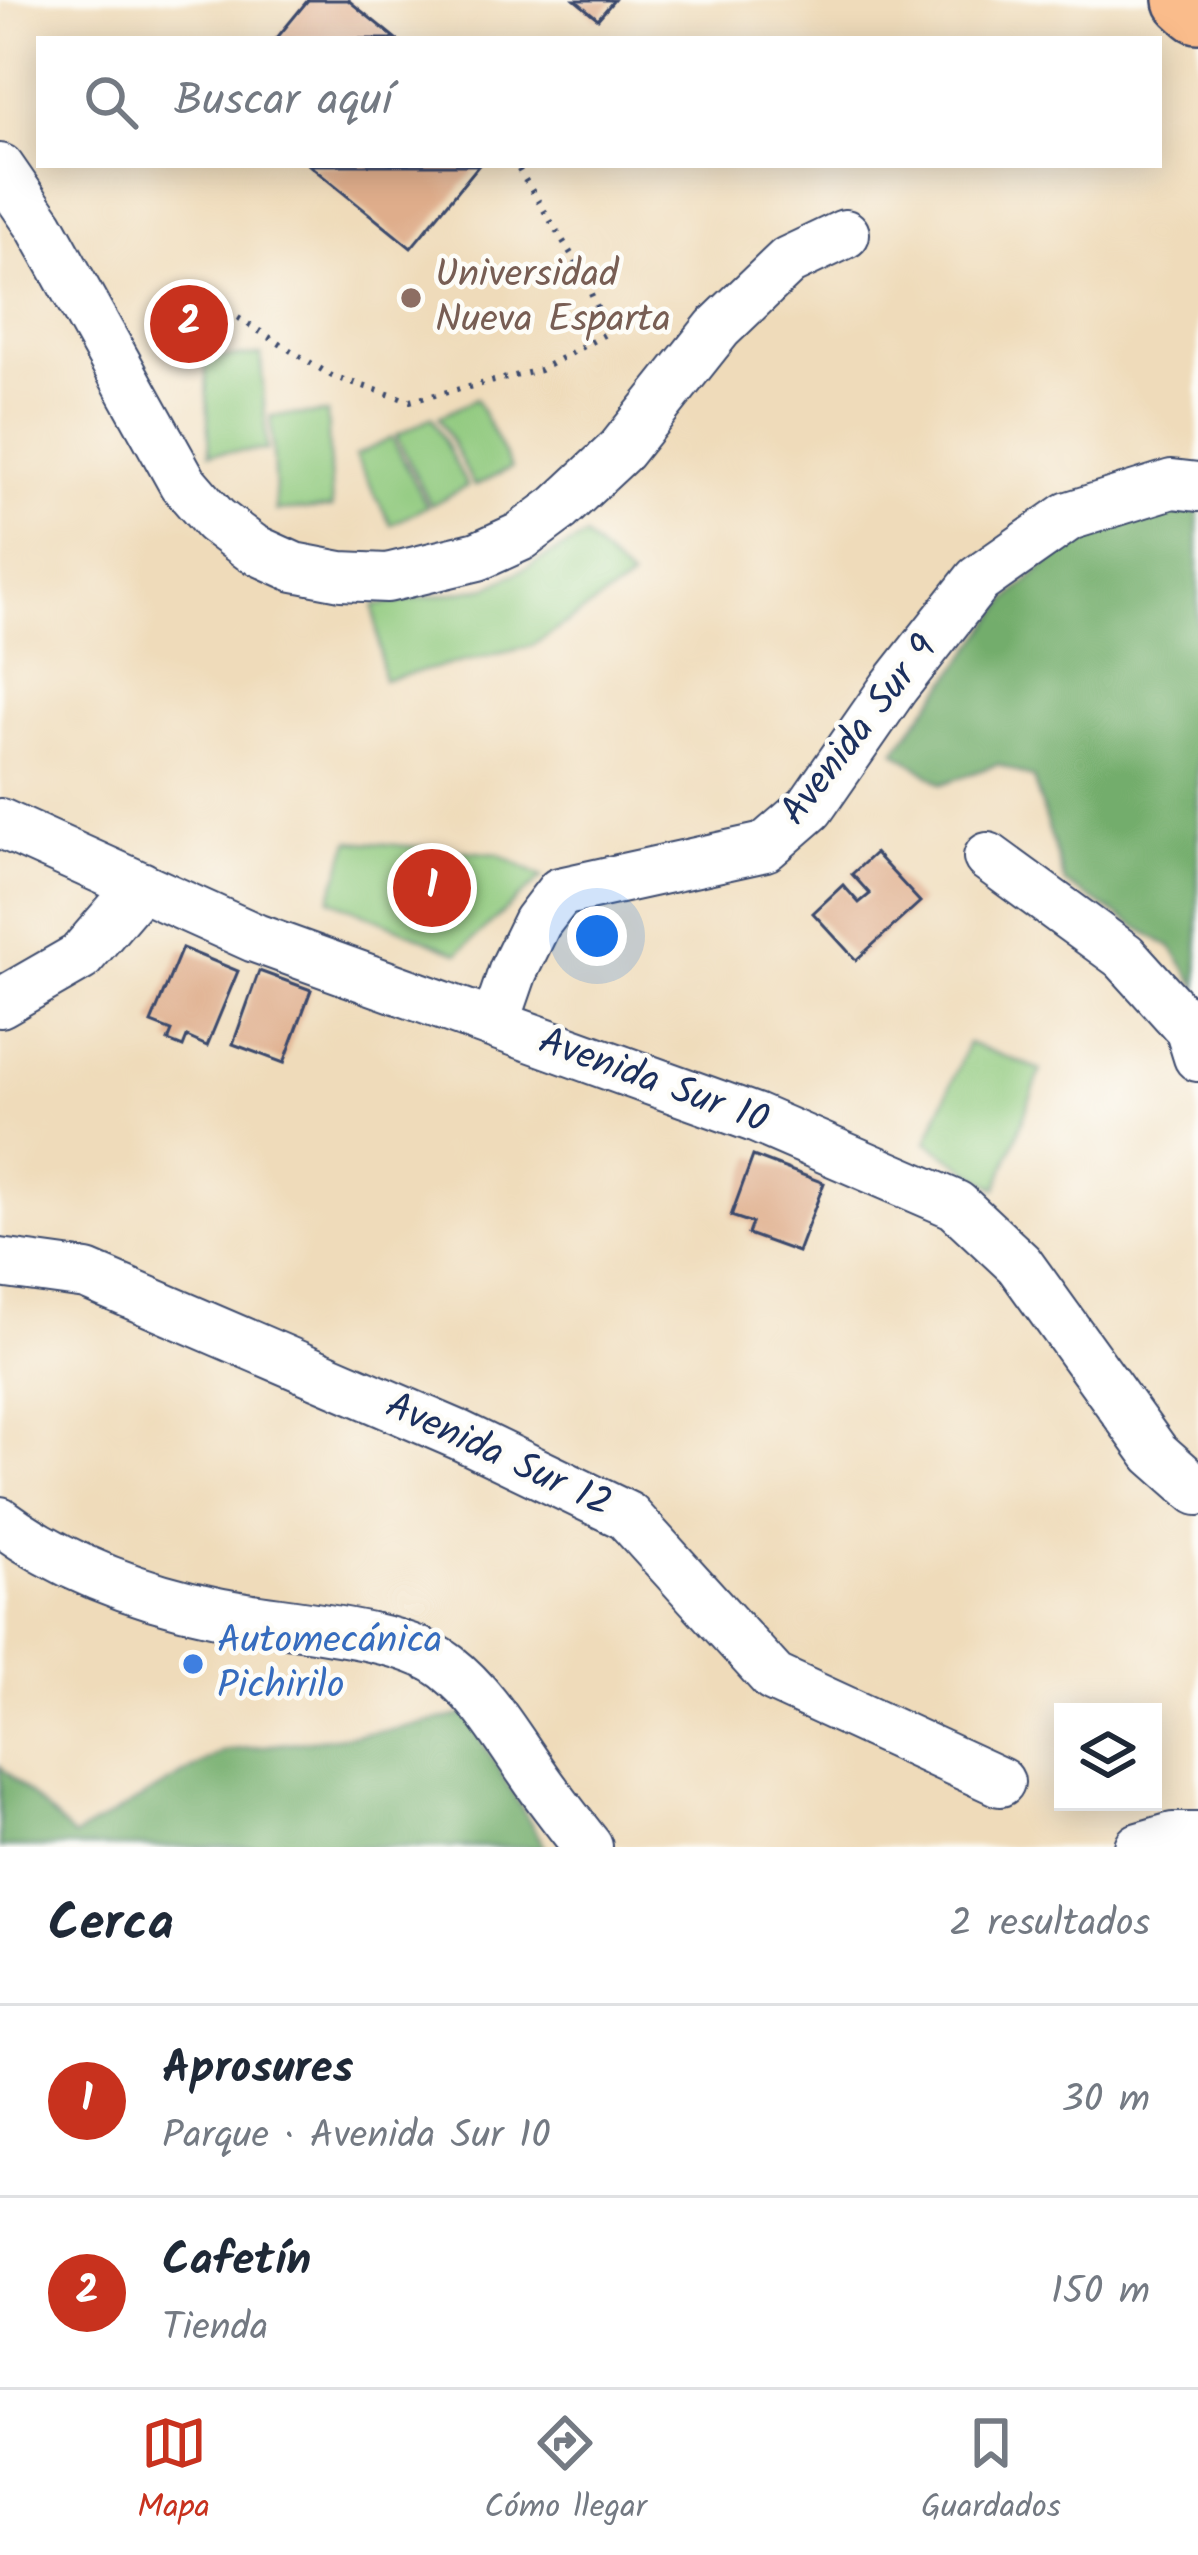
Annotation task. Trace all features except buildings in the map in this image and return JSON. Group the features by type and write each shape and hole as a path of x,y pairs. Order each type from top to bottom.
{"main road":[{"path":"1186,0 1198,11"}],"street":[{"path":"0,168 40,226 183,483 215,520 252,548 294,567 341,576 387,578 432,569 520,537 621,450 718,328 788,261 845,234"},
{"name":"Avenida Sur 9","path":"495,1024 536,922 560,892 765,847 810,808 894,687 979,580 1069,517 1172,484 1198,487"},
{"name":"Avenida Sur 10","path":"0,823 255,938 755,1118 956,1205 1019,1264 1155,1453 1198,1491"},
{"path":"988,857 1124,956 1189,1028 1198,1057"},
{"path":"0,1003 80,957 141,886"},
{"name":"Avenida Sur 12","path":"0,1264 87,1275 459,1435 628,1516 774,1678 1000,1782"},
{"path":"0,1521 50,1555 107,1580 216,1612 358,1636 424,1654 466,1684 588,1847"},
{"path":"1139,1847 1198,1837"}],"path":[{"path":"238,318 332,376 410,401 540,370 609,332 577,262 518,168"}],"green space":[{"path":"261,355 267,450 210,453 205,358"},
{"path":"476,399 511,468 474,486 439,417"},
{"path":"327,413 332,508 276,511 271,416"},
{"path":"432,417 467,486 431,505 396,436"},
{"path":"392,438 427,506 391,525 355,456"},
{"path":"1159,509 1198,509 1198,987 1172,948 1065,883 1033,778 998,764 942,784 895,751 1009,599 1079,534"},
{"path":"585,537 631,580 532,646 383,680 374,606 489,587"},
{"path":"350,841 498,854 542,877 458,953 330,899"},
{"path":"968,1043 1041,1070 997,1189 927,1142"},
{"path":"466,1714 545,1847 0,1847 0,1766 74,1837 224,1751 391,1730"}],"place":[{"name":"Universidad Nueva Esparta","path":"411,298"},
{"name":"Cafetín","path":"189,324"},
{"name":"Aprosures","path":"432,888"},
{"name":"Automecánica Pichirilo","path":"193,1664"}]}
